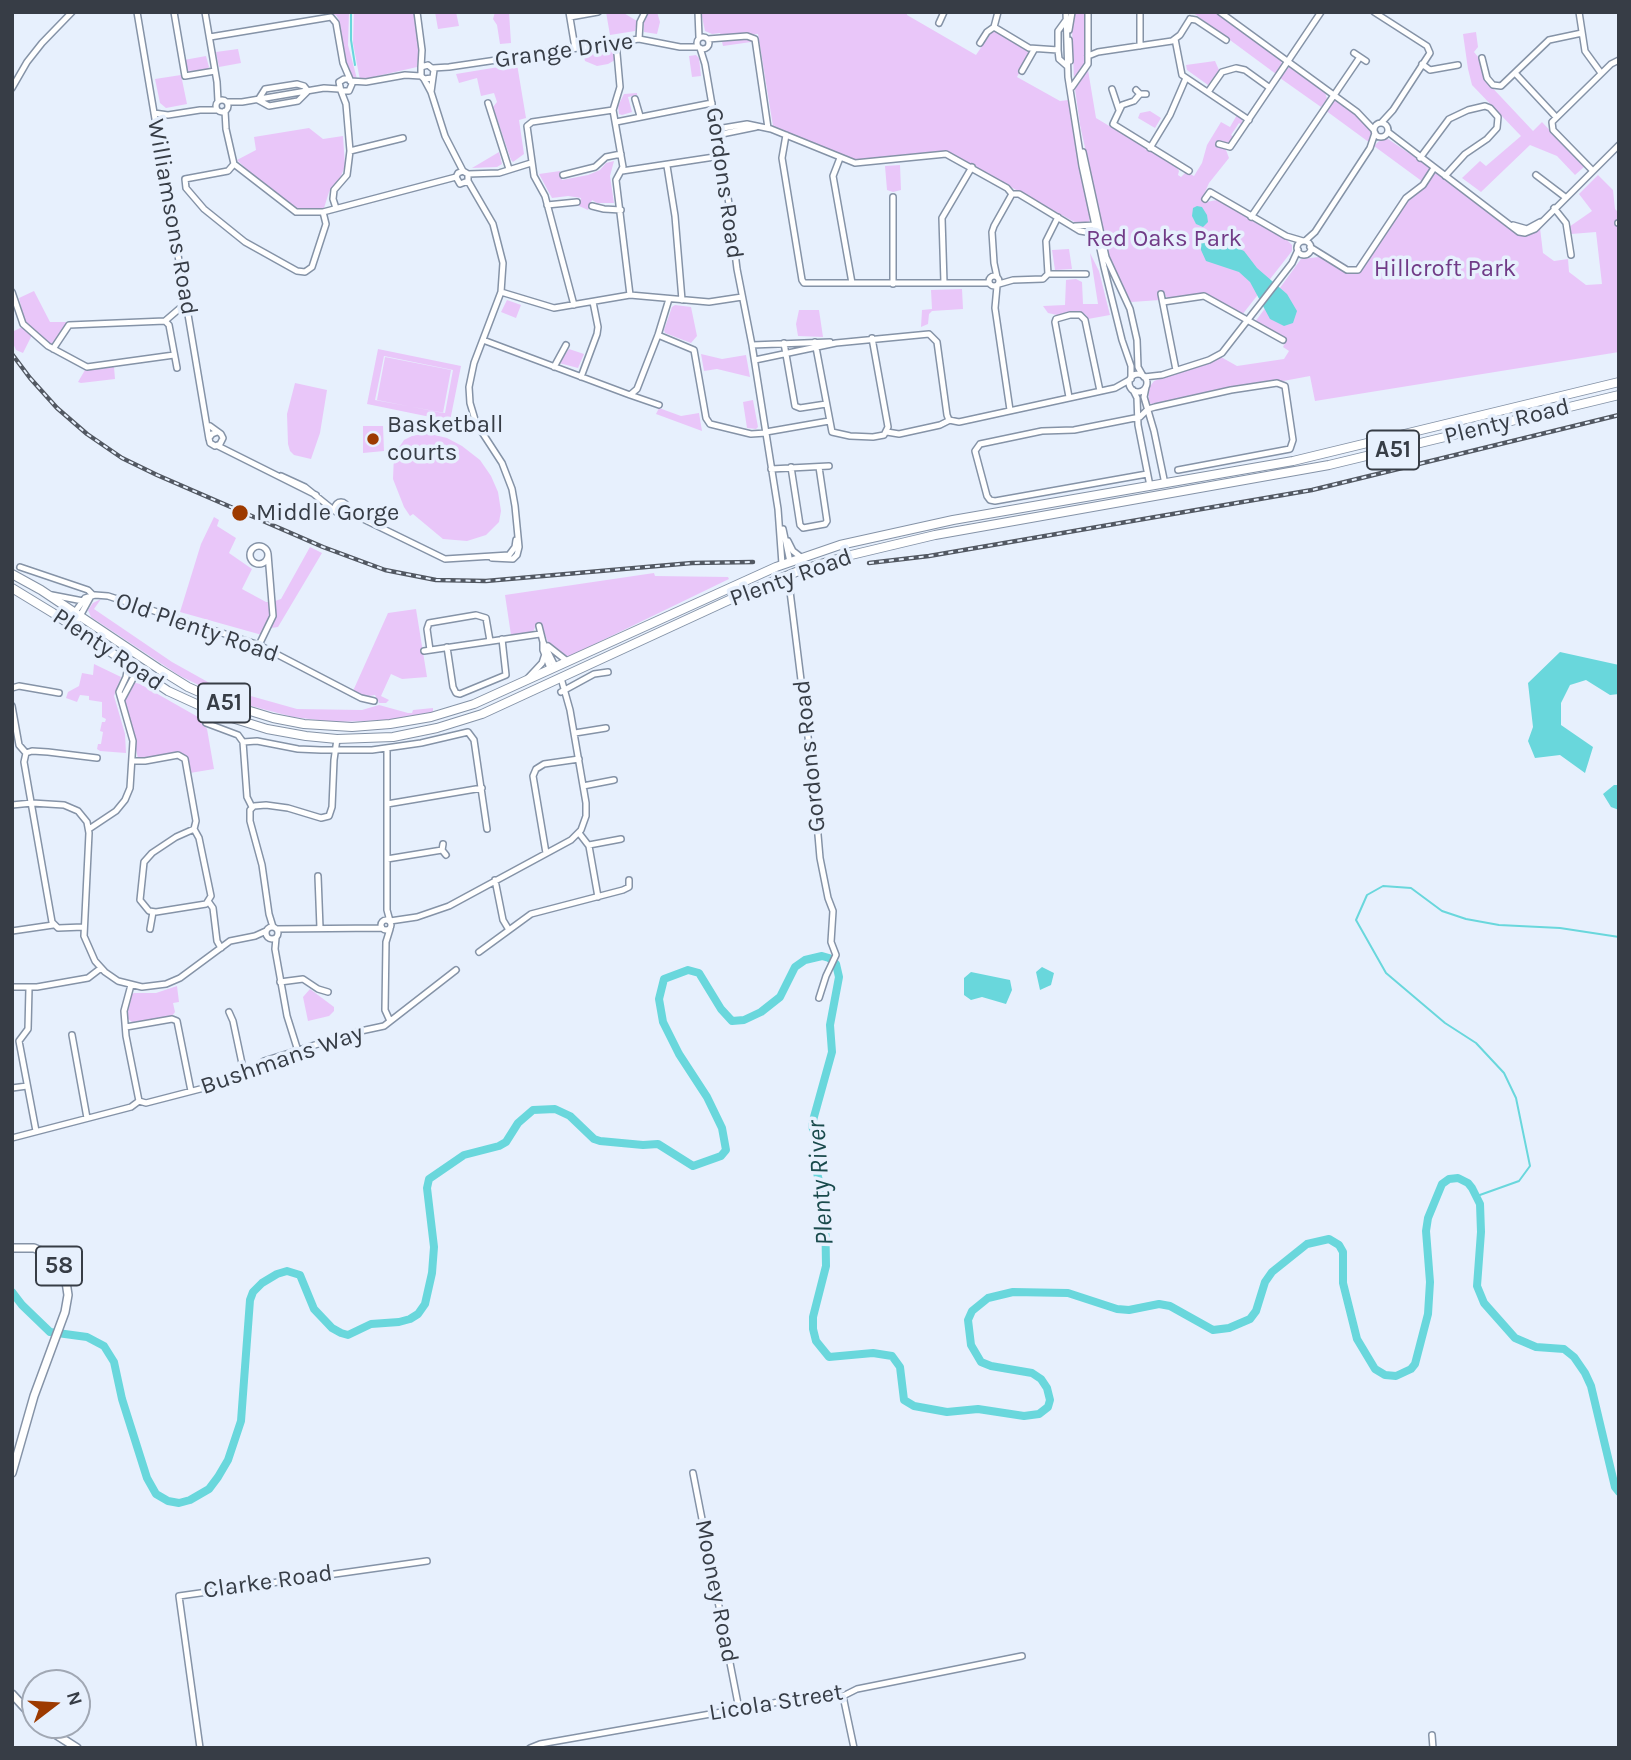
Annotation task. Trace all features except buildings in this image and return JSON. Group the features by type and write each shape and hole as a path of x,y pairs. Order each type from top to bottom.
{"highway":[{"name":"Plenty Road","path":"12,574 188,687 224,703 273,718 321,726 390,724 431,717 474,704 786,563 904,529 1317,455 1619,383"},
{"name":"Plenty Road","path":"12,588 128,666 186,701 276,731 334,738 393,737 457,723 497,708 740,595 788,575 846,556 898,542 1329,465 1619,395"},
{"path":"1165,484 1166,495"},
{"path":"1150,486 1152,498"},
{"name":"Gordons Road","path":"786,563 788,575"},
{"path":"130,650 137,662 137,671"},
{"path":"553,667 558,679"}],"main road":[{"name":"58","path":"12,1248 38,1249 50,1255 60,1266 68,1288 68,1301 34,1396 12,1473"}],"street":[{"path":"12,88 42,43 74,12"},
{"path":"174,12 185,76 215,71"},
{"path":"205,12 234,164 296,212 323,212 463,177 499,173 531,163"},
{"path":"273,474 297,482 339,513 359,517 441,558 492,558 515,554 517,530 514,497 507,473 478,427 470,403 472,371 501,292 503,263 497,235 488,214 463,177 422,73 418,12"},
{"path":"575,48 569,15 598,12"},
{"path":"639,39 640,22 645,12"},
{"path":"939,23 944,12"},
{"path":"980,43 994,27 998,12"},
{"path":"1072,12 1069,29 1076,124 1112,298 1131,366 1130,386 1138,398 1137,417 1150,486"},
{"path":"1072,87 1088,66 1088,12"},
{"path":"1140,12 1140,46"},
{"path":"1220,12 1382,133 1399,142 1510,224 1527,231 1542,221 1619,145"},
{"path":"1219,144 1230,150 1320,15 1312,12"},
{"path":"1115,388 1135,375 1162,375 1202,362 1220,351 1307,244 1382,133 1393,110 1423,65 1426,53 1417,41 1374,12"},
{"path":"1579,12 1587,56 1601,73"},
{"name":"Williamsons Road","path":"137,13 209,439"},
{"name":"Gordons Road","path":"698,15 741,297 755,360 786,563"},
{"path":"1226,40 1188,15 1174,40 1181,71 1186,78 1249,120"},
{"path":"210,37 329,16 336,23 343,63 350,151 347,175 334,190 336,208"},
{"path":"1066,16 1067,66 1074,108"},
{"path":"1066,16 1058,32 1058,50 1059,59 1067,66"},
{"path":"994,27 1034,50 1058,50"},
{"path":"1482,58 1485,75 1493,85 1503,85 1552,38 1582,33"},
{"name":"Grange Drive","path":"432,71 639,39 680,47 747,36 755,39 768,128"},
{"path":"1088,52 1174,40"},
{"path":"616,42 620,87 612,110 621,154 622,171 616,180 630,295"},
{"path":"422,50 432,71 431,92"},
{"path":"1023,71 1034,50"},
{"path":"1251,217 1333,95 1363,59 1354,52"},
{"path":"1592,171 1553,129 1552,122 1601,73 1619,60"},
{"path":"1423,65 1440,68 1458,65"},
{"path":"1208,92 1222,72 1236,68 1245,70 1270,89"},
{"path":"154,113 168,116 432,71"},
{"path":"422,73 432,71"},
{"path":"1515,73 1556,117"},
{"path":"1150,148 1170,115 1186,78"},
{"path":"1112,89 1118,110"},
{"path":"1141,93 1133,101 1123,104 1112,123 1187,169 1180,176"},
{"path":"635,99 640,116"},
{"path":"488,103 509,169"},
{"path":"615,122 712,103"},
{"path":"1420,158 1449,120 1468,110 1490,108 1498,117 1497,128 1487,139 1467,152 1445,176"},
{"path":"574,305 547,205 534,176 527,126 532,122 612,110"},
{"path":"1380,123 1393,110"},
{"path":"156,124 168,116"},
{"path":"1363,117 1380,123"},
{"path":"1380,123 1382,133"},
{"path":"1380,123 1382,133"},
{"path":"717,132 747,124 768,128 855,163 946,154 1007,188 1012,194"},
{"path":"786,135 782,158 802,280 808,284 977,282 1043,279 1048,274 1086,274"},
{"path":"350,151 403,138"},
{"path":"563,175 594,167 606,157 621,154"},
{"path":"622,171 721,156"},
{"path":"840,158 833,176 852,283"},
{"path":"234,164 228,171 185,178 186,188 204,209 246,242 297,271 305,272 312,267 326,224 323,212"},
{"path":"667,166 675,216 682,300"},
{"path":"944,283 942,218 971,167"},
{"path":"1205,200 1210,192 1286,236 1307,244 1338,265 1358,270 1406,198 1423,185 1434,168"},
{"path":"1536,175 1565,197"},
{"path":"1012,194 1019,194 1083,232 1097,228"},
{"path":"1010,410 995,300 994,226 1012,194"},
{"path":"893,197 893,284"},
{"path":"547,205 577,202"},
{"path":"592,206 621,210"},
{"path":"1554,208 1566,223 1571,256"},
{"path":"1048,274 1047,237 1058,217"},
{"path":"1097,228 1108,263 1130,309 1137,340 1138,367 1147,381 1144,397 1165,484"},
{"path":"1286,236 1301,251 1324,257"},
{"path":"1301,251 1307,244"},
{"path":"1112,298 1114,289 1121,288"},
{"path":"12,292 23,324 53,349 87,367 174,355"},
{"path":"501,292 554,308 630,295 709,302 741,297"},
{"path":"1161,294 1176,370"},
{"path":"1163,302 1204,296 1283,340"},
{"path":"631,394 658,335 669,299"},
{"path":"581,377 598,327 593,302"},
{"path":"53,349 69,325 165,321 187,306"},
{"path":"1069,397 1055,322 1056,319 1070,315 1080,315 1085,320 1100,391"},
{"name":"Williamsons Road","path":"165,321 169,326 177,368"},
{"path":"658,335 694,350 709,424 751,434 829,421"},
{"path":"752,345 784,342 816,345 872,338 931,336 938,352 945,400 951,419"},
{"path":"872,338 887,432"},
{"path":"483,340 659,405"},
{"path":"784,342 795,405 800,408 826,404"},
{"path":"554,367 565,345"},
{"path":"816,345 832,432 850,436 878,437 887,432 899,434 940,425 951,419 959,422 1115,388 1142,391 1162,375"},
{"path":"755,360 786,355 816,345"},
{"path":"1147,474 995,501 987,496 975,451 980,443 1042,431 1074,430 1137,417 1148,409 1245,387 1280,384 1285,386 1292,447 1286,451 1178,470"},
{"name":"Williamsons Road","path":"207,419 211,428 217,432"},
{"path":"234,454 217,432 212,434 209,439 213,445 317,496 346,505 359,517"},
{"path":"218,446 223,439"},
{"path":"771,469 829,466"},
{"path":"791,467 800,525 803,528 825,524 827,521 819,467"},
{"path":"1175,482 1189,467"},
{"path":"339,502 335,506 339,513"},
{"path":"339,513 346,511 346,505"},
{"path":"778,512 790,547 802,558"},
{"path":"259,645 273,616 268,554 262,546 253,547 250,556 263,569 269,583"},
{"path":"255,563 264,562 268,554"},
{"name":"Old Plenty Road","path":"20,567 88,590 92,596"},
{"name":"Gordons Road","path":"788,575 813,777 820,858 833,911 831,942 836,954 819,998"},
{"path":"45,593 83,601"},
{"name":"Old Plenty Road","path":"77,614 92,596"},
{"name":"Old Plenty Road","path":"77,614 83,601 92,596 108,596 259,645 361,698 374,701"},
{"path":"70,625 77,614"},
{"path":"489,641 486,618 476,615 429,623 427,629 427,650 540,634"},
{"path":"539,626 553,667"},
{"path":"447,647 453,687 456,693 460,694 506,676 502,639"},
{"path":"544,644 567,661"},
{"path":"526,680 544,661 544,644"},
{"path":"545,654 553,667"},
{"path":"88,827 103,821 121,806 128,794 132,737 119,689 126,677 128,666"},
{"path":"121,702 137,671"},
{"path":"563,691 594,674 608,672"},
{"path":"12,805 31,803 69,806 78,811 88,827 83,925 88,948 100,968 118,981 155,987 173,981 233,940 290,929 371,928 438,911 578,834 587,813 575,733 567,699 558,679"},
{"path":"12,688 19,686 59,693"},
{"path":"12,706 19,745 26,753"},
{"path":"206,723 238,736 243,742 247,797 252,807 249,817 258,853 258,866 288,1023 298,1051"},
{"path":"575,733 606,728"},
{"path":"243,742 257,741 298,749 387,748 468,732 474,740 487,831"},
{"path":"252,807 275,806 321,818 328,817 332,807 334,738"},
{"path":"387,748 385,1010 390,1021"},
{"path":"26,753 97,758"},
{"path":"26,753 23,759 53,924"},
{"path":"132,761 183,757 186,761 196,821 194,829 199,838 208,902 222,947"},
{"path":"547,852 543,843 533,776 542,765 579,758"},
{"path":"583,786 614,780"},
{"path":"387,804 482,788"},
{"path":"194,829 176,837 152,853 144,862 140,900 146,909 153,912 208,902"},
{"path":"578,834 588,844 598,897"},
{"path":"588,844 621,839"},
{"path":"387,859 444,850"},
{"path":"318,876 320,928"},
{"path":"495,880 503,920 509,930"},
{"path":"479,952 531,914 624,890 629,887 629,880"},
{"path":"150,929 153,912"},
{"path":"12,931 53,924 61,929 83,925"},
{"path":"12,987 29,988 88,978 100,968"},
{"name":"Bushmans Way","path":"12,1138 131,1107 139,1101 146,1103 237,1080 243,1073 264,1061 384,1026 456,970"},
{"path":"280,982 303,979 328,992"},
{"path":"131,985 124,1007 125,1027 139,1101"},
{"path":"29,988 28,1029 15,1040 36,1131"},
{"path":"229,1012 243,1073"},
{"path":"125,1027 172,1019 177,1021 191,1091"},
{"path":"72,1035 87,1118"},
{"path":"12,1088 27,1086"},
{"name":"Mooney Road","path":"693,1473 738,1709"},
{"name":"Clarke Road","path":"200,1748 180,1596 427,1561"},
{"name":"Licola Street","path":"530,1748 540,1744 830,1693 843,1696 857,1689 1022,1656"},
{"path":"843,1696 846,1700 854,1748"},
{"path":"1432,1735 1433,1748"}],"green space":[{"path":"321,12 349,12 348,45 357,79 350,77 347,70 339,20 336,15"},
{"path":"354,12 415,12 420,48 417,67 360,80 353,43"},
{"path":"435,12 456,12 459,26 438,29"},
{"path":"495,12 509,12 511,43 500,44 497,25 493,19"},
{"path":"606,12 622,12 637,21 635,31 610,35"},
{"path":"657,12 660,22 657,34 644,32 644,15"},
{"path":"701,12 907,12 907,15 976,55 993,30 1030,53 1017,77 1060,101 1069,100 1090,214 1089,223 1080,225 947,152 852,160 773,126 758,34 750,35 751,42 723,46 720,33 705,31"},
{"path":"1074,12 1086,12 1087,64 1074,80 1072,29"},
{"path":"1192,12 1216,12 1281,59 1282,66 1276,74"},
{"path":"1476,32 1478,47 1474,52 1479,58 1486,81 1533,131 1542,122 1584,167 1575,175 1557,156 1530,145 1481,192 1462,178 1480,161 1486,166 1521,136 1472,85 1463,34"},
{"path":"610,46 614,49 615,60 597,66 585,61 584,57 590,56 599,47"},
{"path":"238,49 241,63 219,67 216,52"},
{"path":"696,55 699,58 701,76 692,77 689,56"},
{"path":"206,56 209,67 207,70 185,71 184,60"},
{"path":"1215,61 1219,70 1208,85 1187,70 1186,65"},
{"path":"517,64 526,118 519,120 524,154 513,162 493,107 497,102 494,93 481,96 477,78 459,83 456,74"},
{"path":"1289,67 1325,92 1327,99 1321,107 1280,78"},
{"name":"Red Oaks Park","path":"1088,70 1096,118 1176,166 1181,177 1186,172 1194,176 1202,163 1207,145 1221,122 1230,127 1237,115 1242,119 1242,125 1239,123 1231,135 1234,137 1230,143 1216,141 1215,144 1226,150 1229,158 1209,183 1202,199 1206,202 1217,200 1284,237 1292,245 1292,251 1242,315 1203,294 1169,299 1163,294 1160,300 1131,302 1111,265 1080,125 1075,89"},
{"path":"181,75 187,104 166,108 160,103 155,79"},
{"path":"637,93 628,97 632,112 619,114 618,106 624,94"},
{"path":"1334,101 1338,101 1365,121 1372,135 1370,143 1325,110"},
{"path":"1150,111 1161,118 1155,128 1138,118 1140,113"},
{"path":"309,128 323,139 343,136 345,166 329,192 324,208 300,210 263,185 237,160 256,150 254,137"},
{"path":"1388,139 1428,166 1430,171 1423,182 1374,146 1380,140"},
{"path":"499,152 502,164 497,167 472,168"},
{"path":"614,161 610,176 614,203 597,203 592,200 588,210 579,206 581,198 552,198 539,174 560,171 562,180 588,175"},
{"path":"900,165 901,190 887,190 885,166"},
{"name":"Hillcroft Park","path":"1434,173 1524,235 1532,234 1540,228 1543,253 1554,261 1568,259 1569,272 1586,285 1602,284 1596,232 1571,234 1569,227 1592,211 1579,194 1598,175 1613,190 1615,209 1619,213 1619,352 1315,401 1310,376 1155,405 1149,403 1148,389 1154,381 1221,357 1237,366 1284,359 1289,351 1283,347 1287,339 1255,322 1301,259 1319,257 1348,272 1359,271 1408,198"},
{"path":"1069,249 1072,269 1055,270 1052,250"},
{"path":"1090,253 1099,271 1110,315 1088,319 1086,315 1079,313 1048,313 1043,306 1065,305 1066,280 1076,279 1082,282 1083,304 1098,304"},
{"path":"962,289 963,309 932,311 928,324 921,327 922,310 932,309 931,290"},
{"path":"34,291 50,322 67,322 51,345 25,322 19,298"},
{"path":"507,300 521,305 516,318 501,312"},
{"path":"672,307 691,307 697,336 691,343 665,333"},
{"path":"799,310 819,310 823,337 798,336 796,324"},
{"path":"22,327 32,335 23,353 16,350 12,341 12,332"},
{"path":"378,349 461,366 450,421 367,404","holes":["384,356 453,370 445,413 375,400"]},
{"path":"569,349 584,354 578,368 559,363"},
{"path":"701,354 722,359 746,355 750,377 717,369 704,371"},
{"path":"385,357 451,370 443,413 377,400"},
{"path":"114,367 115,379 78,382 85,370"},
{"path":"295,383 327,390 320,433 311,459 294,455 288,444 287,414"},
{"path":"753,400 758,427 756,429 747,428 743,402"},
{"path":"659,408 681,416 699,413 702,431 656,414"},
{"name":"Basketball courts","path":"363,426 383,426 384,451 363,453"},
{"path":"426,433 447,438 462,446 480,460 491,476 498,492 501,511 499,522 486,535 467,541 443,539 413,514 410,516 404,507 393,479 394,455 404,440"},
{"path":"214,517 219,520 217,526 236,538 229,553 252,569 242,589 270,602 270,616 262,635 180,612 201,544"},
{"path":"310,547 322,553 278,627 271,628 275,616 275,601 281,599"},
{"path":"654,573 655,576 729,579 568,657 564,658 548,642 541,625 536,625 533,632 511,635 505,595"},
{"path":"101,599 94,609 172,662 215,686 297,709 362,710 379,705 408,713 433,708 433,712 392,720 335,722 293,717 232,701 180,676 91,617 88,610 93,603"},
{"path":"416,609 427,677 402,679 391,674 381,696 389,700 386,703 379,703 375,695 364,697 353,691 388,613"},
{"path":"94,664 121,677 114,696 125,734 126,753 97,749 98,744 101,744 102,722 106,719 102,717 102,702 80,695 77,702 66,698 68,692 79,686 82,673 93,675"},
{"path":"132,682 198,717 207,729 214,769 190,773 187,757 181,753 138,758 124,703"},
{"path":"177,986 179,1002 173,1003 175,1012 172,1016 133,1023 127,1018 130,995 156,993"},
{"path":"310,989 334,1007 329,1016 308,1021 303,997"}],"water":[{"path":"1202,207 1207,215 1208,222 1203,227 1196,224 1192,216 1193,208"},
{"path":"1216,237 1244,251 1257,268 1287,294 1297,311 1293,323 1284,326 1270,319 1250,282 1239,272 1206,261 1201,242 1206,238"},
{"path":"1560,652 1619,665 1619,694 1610,695 1586,680 1570,685 1561,703 1561,725 1593,747 1585,773 1560,755 1535,758 1528,741 1533,727 1528,683"},
{"path":"1614,785 1619,785 1619,810 1611,807 1603,794"},
{"path":"1042,967 1054,973 1051,985 1040,990 1036,972"},
{"path":"971,972 1010,980 1012,990 1006,1004 982,997 971,1000 964,995 964,978"}],"waterway":[{"path":"351,12 351,40 355,65"},
{"path":"1477,1196 1519,1181 1530,1166 1516,1098 1504,1073 1476,1043 1445,1023 1386,973 1356,920 1367,895 1383,886 1411,888 1442,911 1466,919 1499,925 1560,928 1619,937"},
{"name":"Plenty River","path":"12,1292 50,1332 87,1337 104,1346 114,1362 122,1399 147,1478 156,1494 168,1501 179,1503 190,1500 209,1489 218,1477 228,1460 241,1421 250,1300 253,1292 262,1283 287,1271 300,1275 314,1309 332,1328 348,1335 371,1324 399,1322 418,1314 425,1304 432,1273 434,1247 427,1188 429,1179 464,1155 506,1142 518,1123 533,1110 555,1109 570,1116 594,1139 600,1141 658,1144 693,1166 721,1156 726,1150 722,1128 663,1022 659,999 664,979 688,970 699,973 721,1009 732,1021 744,1020 761,1012 780,997 795,967 805,960 822,956 836,964 839,977 830,1025 832,1052 812,1124 816,1169 825,1204 826,1266 813,1317 813,1329 816,1341 829,1357 873,1353 892,1356 900,1367 904,1400 914,1406 947,1412 978,1409 1024,1416 1039,1414 1048,1407 1050,1400 1041,1379 1032,1373 981,1362 971,1345 968,1320 972,1311 988,1298 1013,1292 1068,1293 1117,1309 1129,1310 1159,1304 1170,1306 1213,1330 1229,1328 1250,1319 1256,1311 1265,1282 1272,1272 1307,1244 1329,1239 1339,1245 1343,1252 1343,1283 1357,1339 1375,1369 1385,1375 1396,1376 1415,1364 1428,1314 1428,1218 1442,1184 1449,1179 1458,1178 1468,1183 1480,1204 1477,1286 1484,1303 1515,1338 1536,1347 1564,1349 1574,1357 1591,1386 1615,1487 1619,1492"}],"railway":[{"path":"12,354 57,408 87,434 122,458 323,547 385,570 436,580 486,581 692,563 753,562"},
{"path":"869,563 929,556 1312,490 1619,415"}],"place":[{"name":"Basketball courts","path":"373,439"},
{"name":"Middle Gorge","path":"240,513"}]}
